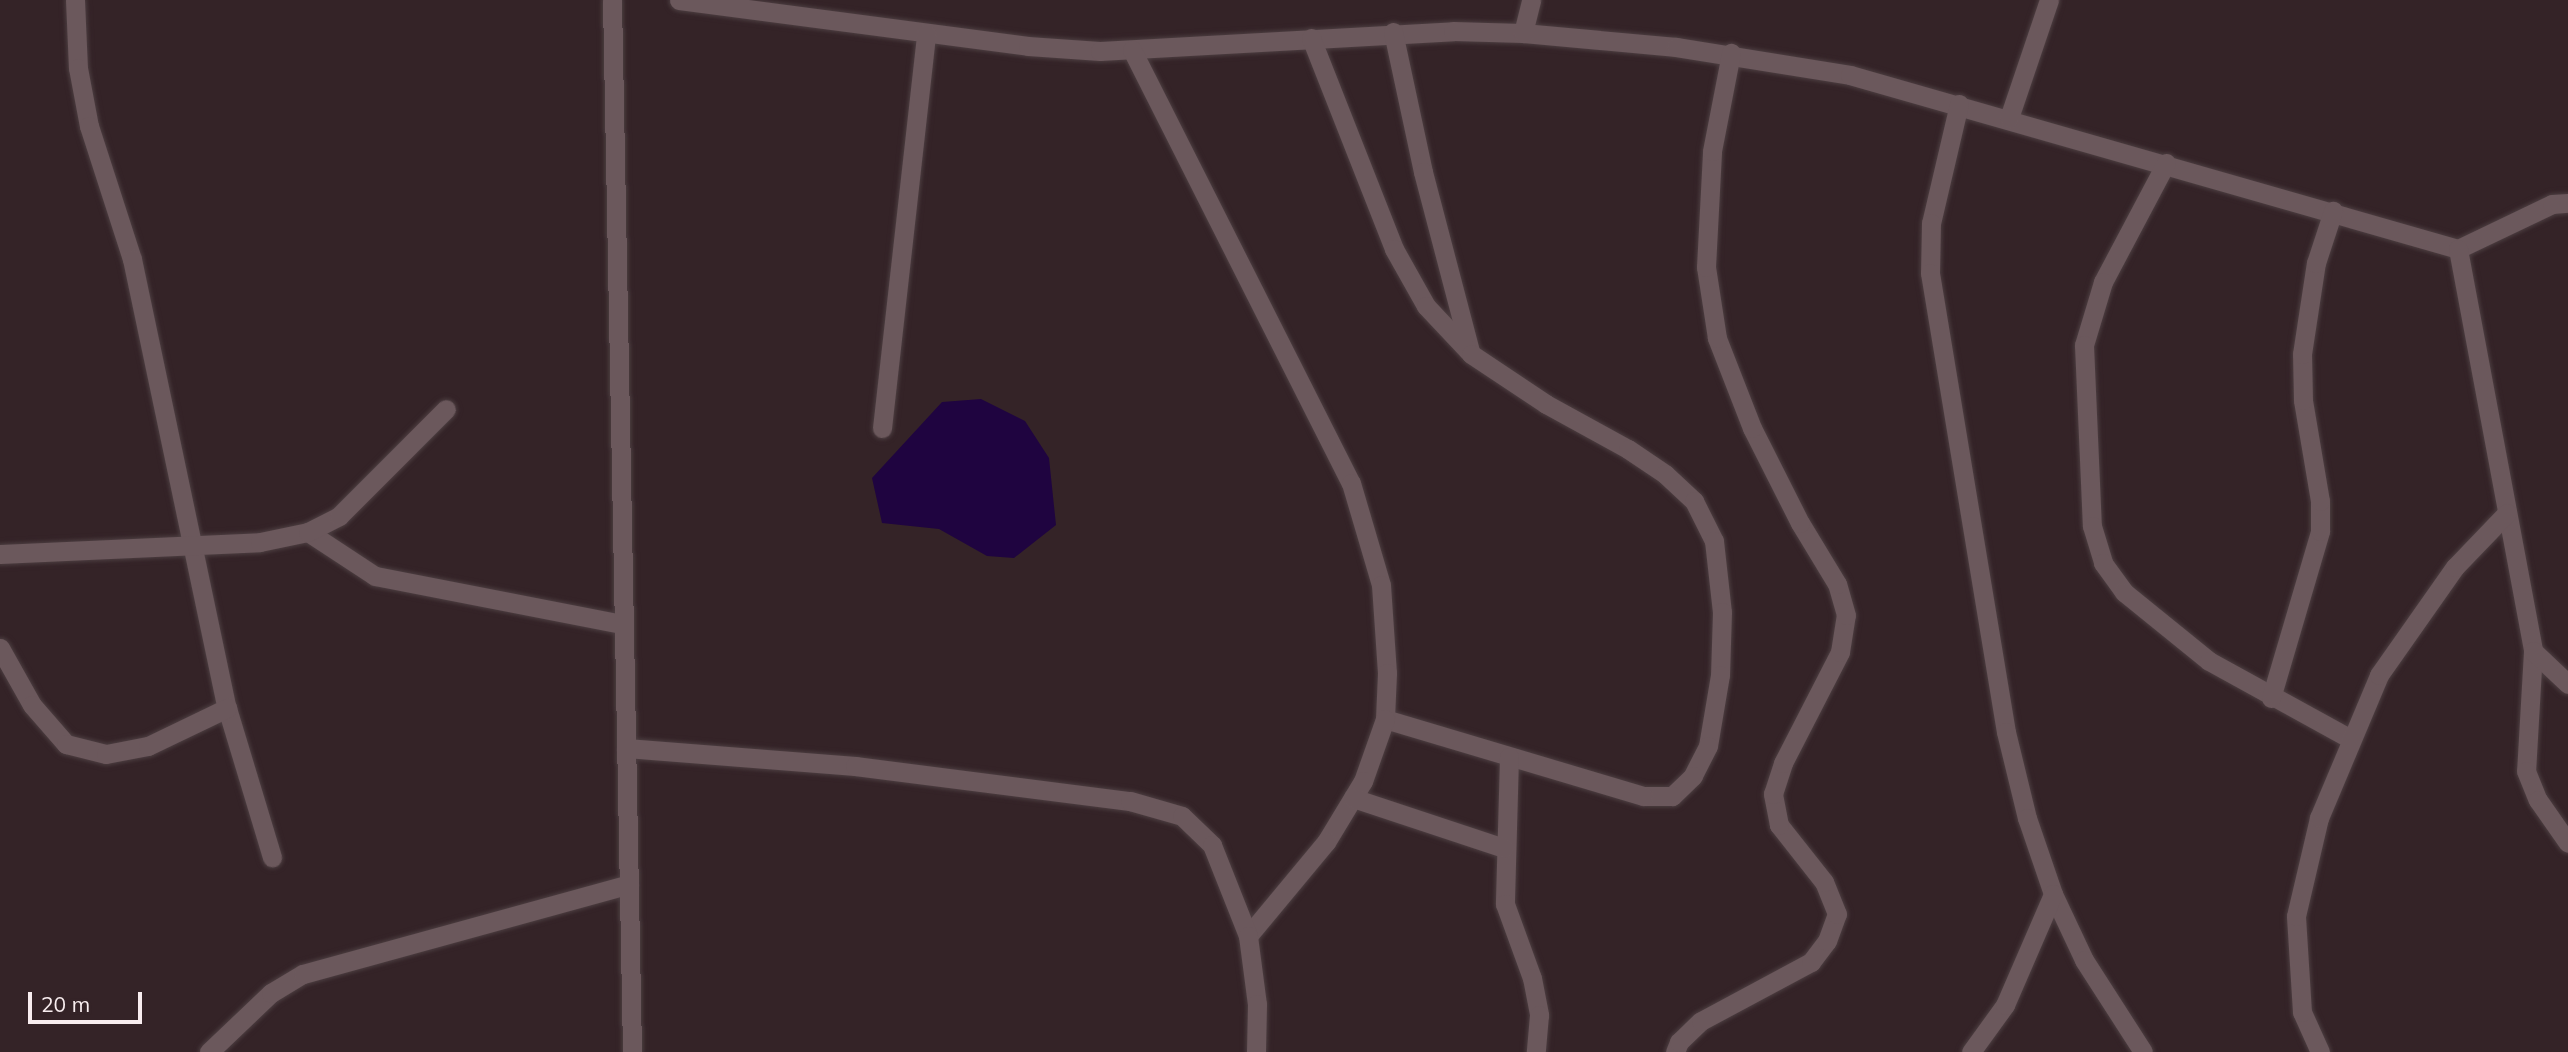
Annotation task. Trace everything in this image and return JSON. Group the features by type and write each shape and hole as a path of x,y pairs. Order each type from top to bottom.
{"street":[{"path":"75,0 78,68 89,126 132,259 227,708 272,857"},
{"path":"612,0 632,1052"},
{"path":"679,0 1028,46 1132,50 1393,32 1523,33 1731,53 1850,75 1959,104 2458,249 2552,204 2568,202"},
{"path":"1523,33 1531,0"},
{"path":"2009,118 2049,0"},
{"path":"1393,32 1423,172 1471,354"},
{"path":"883,428 926,33"},
{"path":"1311,38 1394,249 1426,306 1471,354 1546,404 1637,456 1694,501 1714,541 1722,612 1720,676 1708,746 1693,776 1672,796 1643,796 1385,719"},
{"path":"1132,50 1351,483 1381,585 1387,673 1385,719 1353,798 1326,842 1248,936"},
{"path":"1675,1052 1701,1021 1811,962 1828,941 1837,914 1824,882 1779,825 1773,794 1783,763 1840,652 1846,615 1837,583 1800,523 1752,428 1717,338 1706,267 1712,151 1731,53"},
{"path":"1959,104 1931,223 1930,273 2006,732 2027,818 2053,894 2084,960 2143,1052"},
{"path":"2166,163 2090,316 2084,345 2084,401 2092,526 2103,563 2124,592 2209,661 2349,738"},
{"path":"2272,698 2320,531 2320,501 2303,400 2302,354 2314,274 2333,211"},
{"path":"2458,249 2533,651 2526,771 2538,800 2568,843"},
{"path":"0,554 260,542 308,532 339,516 446,409"},
{"path":"2320,1052 2302,1012 2296,916 2319,818 2349,738 2379,675 2416,619 2455,568 2507,513"},
{"path":"308,532 375,576 624,624"},
{"path":"0,648 32,705 66,744 106,754 148,746 227,708"},
{"path":"2533,651 2568,684"},
{"path":"626,748 855,766 1130,801 1182,816 1212,845 1248,936 1257,1004 1256,1052"},
{"path":"1509,757 1504,848 1505,904 1532,978 1539,1015 1536,1052"},
{"path":"1353,798 1504,848"},
{"path":"209,1052 271,993 303,974 629,884"},
{"path":"1977,1049 2005,1005 2053,894"}],"shaded area":[{"path":"981,399 1025,421 1049,458 1056,525 1014,558 987,556 939,529 882,523 872,478 942,402"}]}
